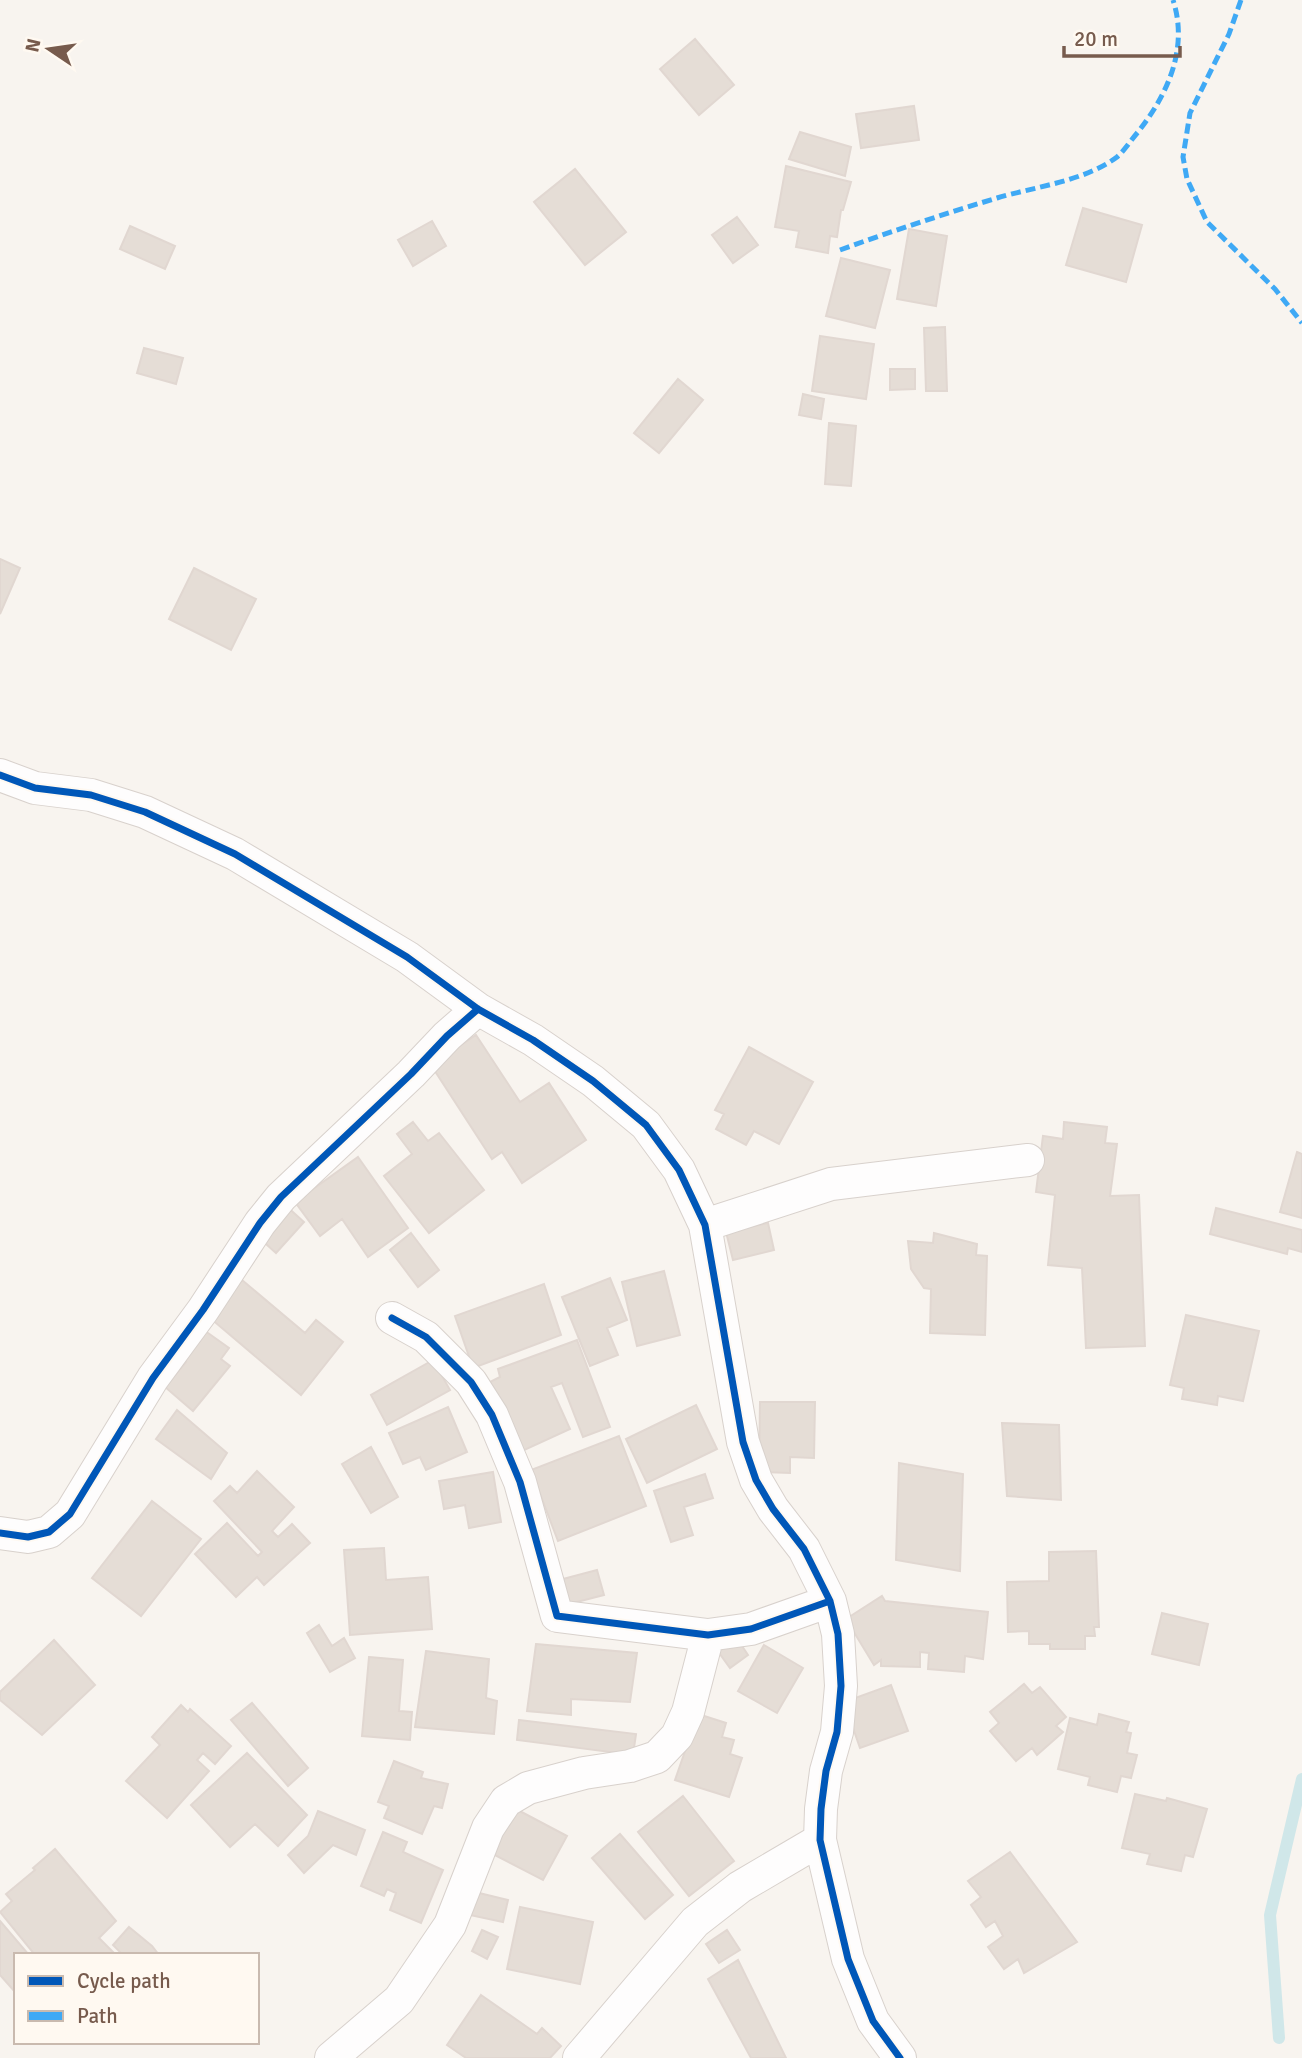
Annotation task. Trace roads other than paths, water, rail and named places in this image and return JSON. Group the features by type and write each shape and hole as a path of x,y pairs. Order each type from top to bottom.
{"street":[{"path":"0,775 35,788 91,795 145,812 235,854 408,957 478,1009 533,1040 593,1081 646,1125 680,1170 705,1225 743,1442 756,1480 773,1509 804,1549 830,1601 838,1634 841,1686 837,1732 826,1771 820,1840 848,1959 873,2021 900,2058"},
{"path":"0,1533 28,1537 49,1532 71,1514 153,1378 281,1196 478,1009"},
{"path":"705,1225 831,1184 1028,1160"},
{"path":"392,1318 426,1337 471,1382 492,1415 520,1482 557,1616 708,1635 751,1629 830,1601"},
{"path":"331,2058 399,2000 450,1925 488,1828 506,1801 528,1788 584,1773 630,1766 657,1757 677,1736 688,1712 708,1635"},
{"path":"579,2058 695,1922 740,1887 820,1840"}],"waterway":[{"path":"1279,2038 1270,1915 1302,1779"}]}
